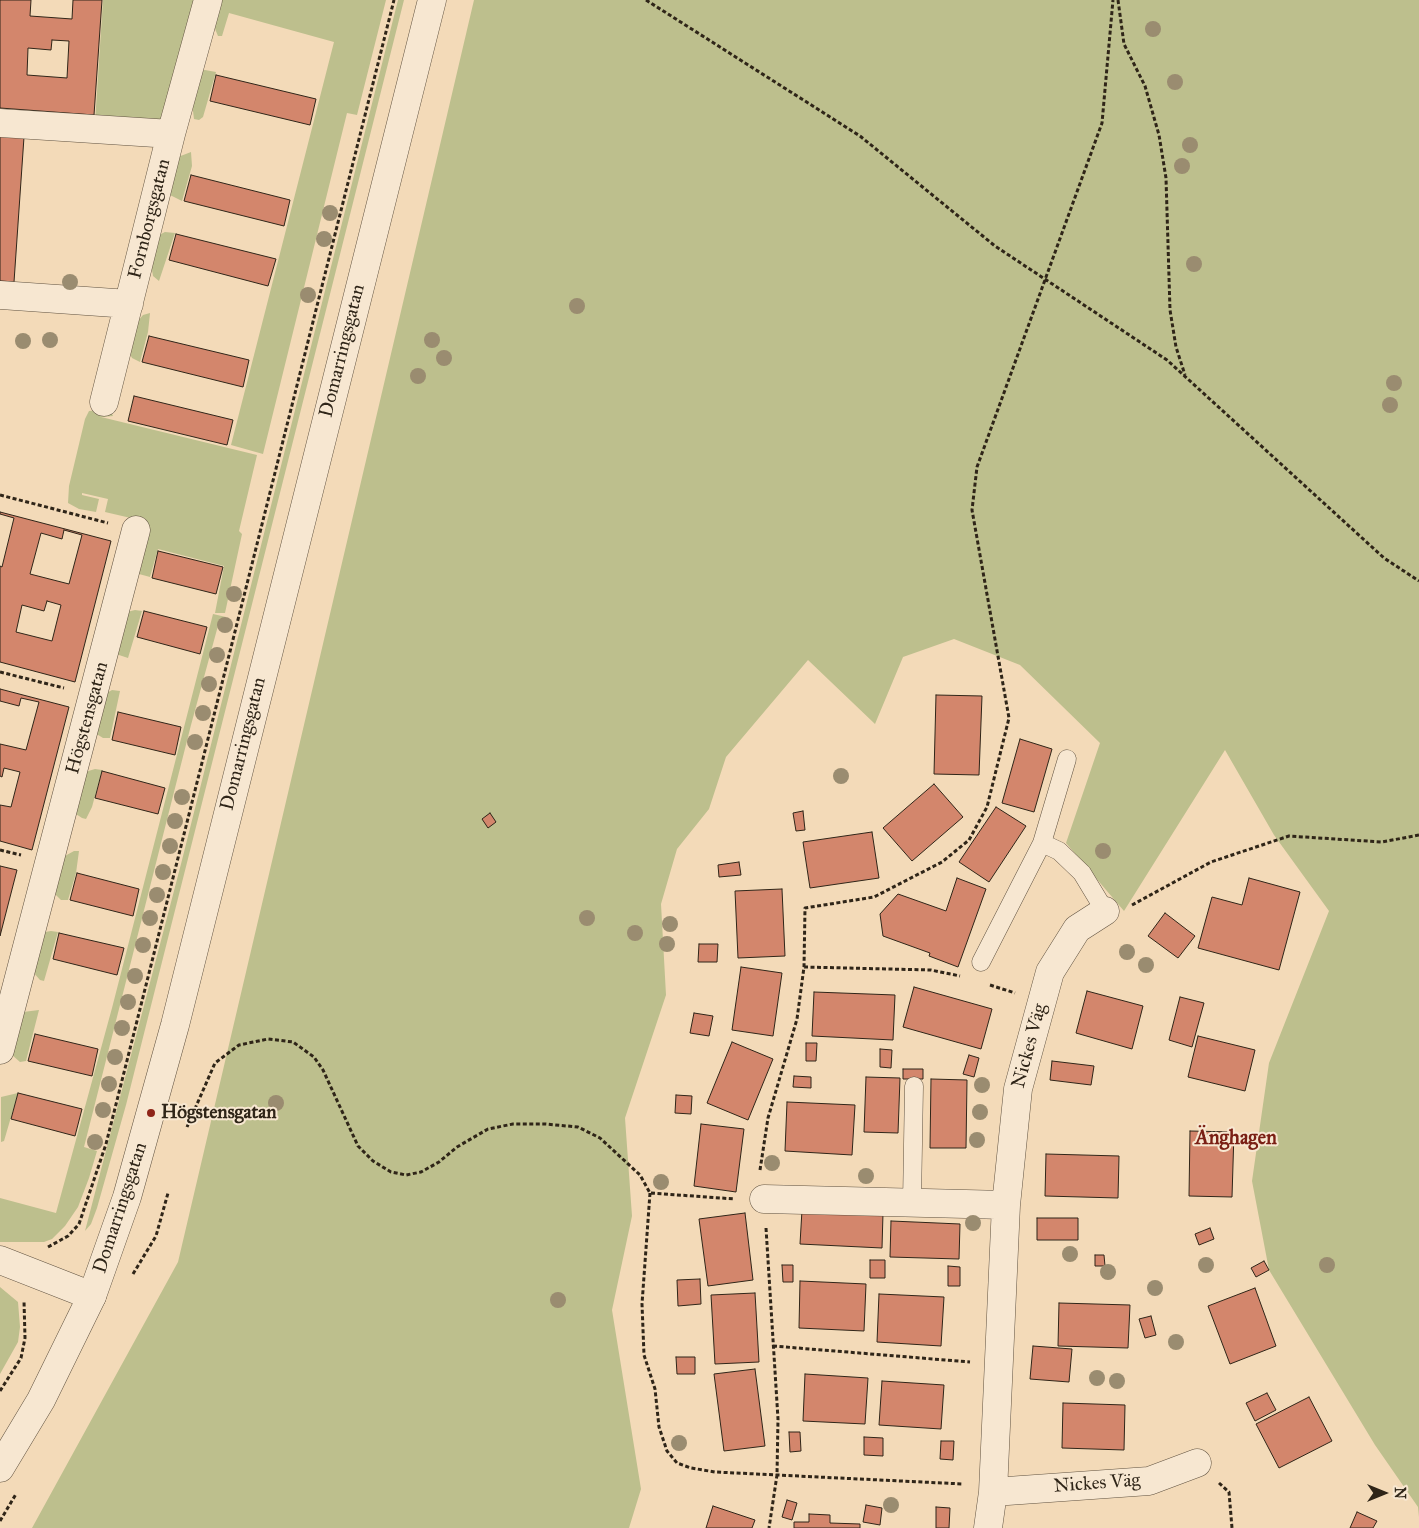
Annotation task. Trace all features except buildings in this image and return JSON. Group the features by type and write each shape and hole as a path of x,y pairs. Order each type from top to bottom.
{"street":[{"name":"Fornborgsgatan","path":"104,402 171,134 208,0"},
{"name":"Domarringsgatan","path":"0,1468 41,1400 92,1296 127,1197 175,1025 432,0"},
{"name":"Fornborgsgatan","path":"0,123 171,134"},
{"name":"Fornborgsgatan","path":"0,295 129,304"},
{"name":"Högstensgatan","path":"0,1050 136,530"},
{"name":"Nickes Väg","path":"988,1528 993,1489 1006,1205 1018,1090 1050,972 1077,929 1105,910"},
{"path":"764,1199 1006,1205"},
{"path":"0,1260 92,1296"},
{"name":"Nickes Väg","path":"993,1489 1148,1481 1197,1463"}],"lane":[{"path":"980,962 1042,843 1067,759"},
{"path":"1042,843 1059,851 1082,873 1105,910"},
{"path":"912,1202 914,1086"}],"path":[{"path":"0,1391 21,1358 25,1338 24,1301 47,1248 68,1236 79,1224 106,1144 394,0"},
{"path":"646,0 860,136 995,246 1167,360 1384,558 1419,581"},
{"path":"769,1528 777,1474 778,1419 764,1199 760,1173 768,1118 797,1019 804,967 805,908 874,897 942,862 969,840 987,807 1009,718 972,510 977,467 1102,123 1113,0"},
{"path":"1118,0 1124,44 1146,86 1159,135 1166,178 1170,310 1176,347 1186,377"},
{"path":"0,495 136,530"},
{"path":"0,672 94,696"},
{"path":"1105,910 1124,909 1211,862 1289,836 1382,842 1419,835"},
{"path":"804,967 931,970 966,977"},
{"path":"983,982 1042,1001"},
{"path":"187,1127 215,1063 239,1045 268,1039 294,1042 314,1057 323,1070 358,1146 373,1161 391,1172 406,1175 422,1172 439,1162 457,1147 488,1129 513,1124 578,1127 600,1138 640,1175 650,1193 642,1304 644,1355 655,1389 659,1427 667,1452 677,1463 691,1468 993,1489"},
{"path":"650,1193 764,1199"},
{"path":"773,1346 998,1364"},
{"path":"1197,1463 1229,1492 1232,1528"}],"green space":[{"path":"103,0 194,0 162,126 95,122"},
{"path":"218,0 386,0 357,115 347,113 263,454 231,445 334,42 229,13 222,36 218,36 213,24"},
{"path":"398,0 404,0 126,1105 97,1208 91,1224 85,1231 181,864"},
{"path":"474,0 1419,0 1419,1517 1418,1507 1375,1445 1269,1270 1252,1181 1269,1063 1329,911 1274,835 1225,750 1124,911 1066,843 1100,743 1020,665 954,639 903,657 875,724 808,660 726,757 709,809 677,849 661,904 666,995 625,1118 632,1216 612,1310 641,1489 629,1528 32,1528 178,1262"},
{"path":"200,71 216,72 203,117 199,120 194,119 192,103"},
{"path":"191,152 192,166 182,201 170,195 169,188 178,157"},
{"path":"165,232 175,233 159,281 153,276 151,264 159,235"},
{"path":"150,313 148,332 140,362 132,358 129,352 137,322 143,315"},
{"path":"89,411 111,412 113,416 101,417 257,455 239,531 242,534 225,613 215,613 224,566 158,549 150,577 139,574 137,571 148,522 105,512 108,499 82,493 82,495 99,499 96,512 79,509 68,503 69,486 85,419"},
{"path":"142,611 128,658 116,654 127,612"},
{"path":"213,614 226,617 219,622 191,725 84,1147 97,1151 89,1178 78,1207 65,1226 52,1239 44,1242 0,1242 0,1198 56,1213 112,1008"},
{"path":"112,690 120,691 110,738 103,738 95,733 105,694"},
{"path":"95,769 102,770 92,807 86,819 76,814 85,772"},
{"path":"74,851 79,851 76,873 68,900 61,900 54,893 63,857"},
{"path":"45,932 58,932 44,981 40,980 33,972"},
{"path":"39,1010 26,1061 20,1062 12,1055 23,1012"},
{"path":"18,1093 4,1141 1,1142 1,1097"},
{"path":"0,1287 18,1302 20,1327 18,1342 0,1374"}],"place":[{"name":"Högstensgatan","path":"151,1113"}],"district":[{"name":"Änghagen","path":"1236,1139"}]}
